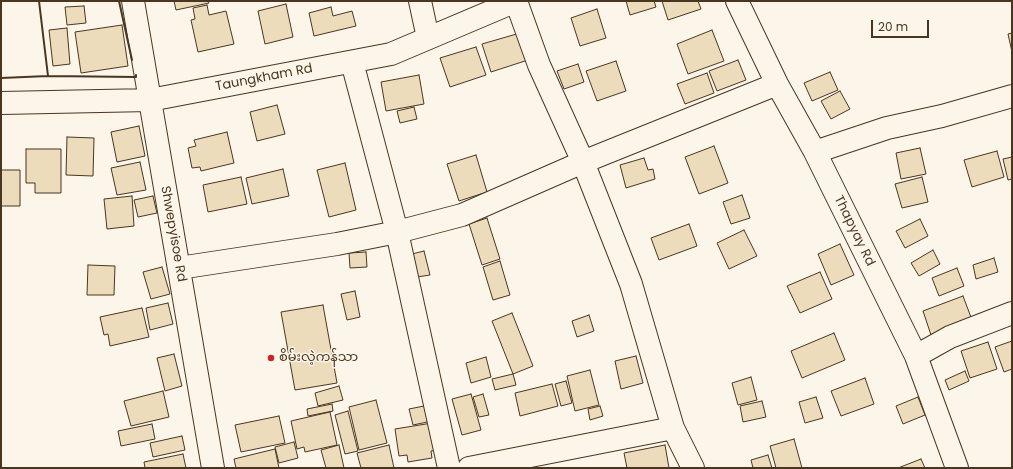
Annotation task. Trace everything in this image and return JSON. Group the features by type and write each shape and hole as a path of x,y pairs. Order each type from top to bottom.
{"street":[{"name":"Shwepyisoe Rd","path":"133,1 213,468"},
{"path":"420,1 428,38"},
{"name":"Taungkham Rd","path":"1,103 150,100 352,62 391,54 516,1"},
{"path":"516,1 540,65 583,162 631,284 673,428 693,468"},
{"name":"Thapyay Rd","path":"737,1 776,84 815,152 916,356 957,468"},
{"path":"352,62 397,232 449,468"},
{"path":"179,268 337,244 397,232 462,215 583,162 776,84"},
{"path":"815,152 887,128 942,116 1012,96"},
{"path":"916,356 950,337 1012,313"},
{"path":"469,468 673,428"}],"building":[{"path":"174,1 208,1 209,3 176,10"},
{"path":"626,1 654,1 656,7 630,15"},
{"path":"662,1 698,1 701,9 668,20"},
{"path":"286,4 293,37 265,44 258,11"},
{"path":"207,5 209,15 226,11 234,44 198,52 191,20 195,19 193,8"},
{"path":"84,6 86,23 67,25 65,7"},
{"path":"331,7 333,16 352,11 356,26 314,36 309,13"},
{"path":"597,9 606,38 580,46 571,18"},
{"path":"122,25 128,66 81,73 75,32"},
{"path":"67,28 70,64 53,66 49,30"},
{"path":"712,30 724,61 688,74 677,44"},
{"path":"520,33 528,60 491,72 482,44"},
{"path":"1012,33 1012,52 1008,34"},
{"path":"476,47 486,75 450,87 440,58"},
{"path":"738,60 746,80 717,91 709,71"},
{"path":"616,61 626,91 597,101 586,71"},
{"path":"578,64 584,82 564,89 557,71"},
{"path":"830,72 838,90 812,101 804,83"},
{"path":"707,73 714,93 685,104 677,84"},
{"path":"419,75 424,104 386,111 381,82"},
{"path":"840,91 850,109 831,119 821,101"},
{"path":"277,105 285,134 257,141 250,112"},
{"path":"414,107 417,119 400,123 397,111"},
{"path":"139,126 145,156 117,162 111,132"},
{"path":"227,132 234,163 201,171 200,167 192,168 188,148 196,146 194,140"},
{"path":"67,137 94,138 93,176 66,175"},
{"path":"714,146 728,183 699,194 685,157"},
{"path":"920,148 926,174 901,179 896,153"},
{"path":"26,149 61,149 61,193 35,193 35,183 26,183"},
{"path":"997,151 1004,177 972,187 964,160"},
{"path":"476,155 487,192 459,201 447,164"},
{"path":"1012,157 1012,179 1008,180 1003,159"},
{"path":"644,158 648,170 653,169 655,179 626,188 620,165"},
{"path":"140,162 146,190 117,195 111,168"},
{"path":"345,163 356,210 329,217 317,170"},
{"path":"283,169 289,196 252,204 246,178"},
{"path":"1,170 20,170 20,206 1,206"},
{"path":"241,177 247,204 208,212 203,185"},
{"path":"922,177 928,202 902,208 895,184"},
{"path":"742,195 750,218 731,224 723,202"},
{"path":"132,196 134,226 107,229 104,199"},
{"path":"153,196 157,213 138,217 134,200"},
{"path":"487,218 500,259 482,265 469,224"},
{"path":"920,219 928,236 905,248 896,231"},
{"path":"689,224 697,246 659,260 651,238"},
{"path":"744,230 757,256 729,269 717,243"},
{"path":"840,244 854,275 831,285 818,254"},
{"path":"933,250 940,264 919,276 911,263"},
{"path":"424,251 430,275 417,277 412,254"},
{"path":"366,252 367,267 350,268 349,253"},
{"path":"994,258 998,272 976,279 973,265"},
{"path":"500,261 510,295 493,300 483,267"},
{"path":"88,265 115,266 114,295 87,295"},
{"path":"162,267 170,294 151,299 143,272"},
{"path":"957,268 964,286 939,296 932,278"},
{"path":"820,272 832,299 800,313 787,286"},
{"path":"355,291 360,317 347,320 341,294"},
{"path":"963,296 972,320 931,335 923,311"},
{"path":"168,303 173,324 150,330 146,308"},
{"path":"323,305 337,383 295,390 281,312"},
{"path":"142,308 149,337 110,346 108,334 104,335 100,317"},
{"path":"512,313 533,366 513,374 492,321"},
{"path":"589,315 594,331 577,337 572,321"},
{"path":"834,333 845,360 802,378 791,351"},
{"path":"1012,341 1012,369 1004,372 995,347"},
{"path":"988,342 997,369 970,378 961,351"},
{"path":"174,354 182,386 165,391 157,358"},
{"path":"636,356 643,383 621,389 615,361"},
{"path":"486,357 491,377 471,383 466,363"},
{"path":"590,370 599,405 575,411 567,376"},
{"path":"965,371 969,381 949,390 945,380"},
{"path":"513,374 516,385 495,390 492,379"},
{"path":"751,377 757,400 738,405 732,383"},
{"path":"865,378 874,404 841,416 831,391"},
{"path":"566,381 572,403 561,406 555,384"},
{"path":"552,384 558,406 520,416 515,393"},
{"path":"339,386 343,400 318,406 315,393"},
{"path":"163,391 169,417 131,426 124,401"},
{"path":"471,394 481,430 462,435 452,399"},
{"path":"483,394 489,415 479,417 473,397"},
{"path":"816,397 823,418 805,423 799,402"},
{"path":"918,397 925,415 903,424 896,406"},
{"path":"376,400 387,443 359,450 349,407"},
{"path":"762,401 766,417 743,422 740,406"},
{"path":"332,404 333,411 308,416 307,409"},
{"path":"429,405 432,421 413,425 409,409"},
{"path":"600,406 603,416 590,420 588,409"},
{"path":"348,411 358,451 345,454 335,415"},
{"path":"330,412 337,445 305,452 304,447 297,449 291,421"},
{"path":"279,416 285,443 241,452 235,425"},
{"path":"432,423 437,450 431,451 432,458 408,462 407,455 399,456 395,429"},
{"path":"152,424 155,439 121,446 118,431"},
{"path":"182,436 185,450 153,457 150,443"},
{"path":"794,439 802,468 776,468 770,446"},
{"path":"294,442 298,458 279,463 275,447"},
{"path":"339,445 344,468 326,468 321,450"},
{"path":"389,445 394,468 361,468 357,453"},
{"path":"665,445 669,468 627,468 624,453"},
{"path":"275,449 279,468 236,468 234,459"},
{"path":"183,454 186,468 145,468 144,462"},
{"path":"768,455 772,468 753,468 751,460"},
{"path":"921,459 925,468 898,468"}],"wall":[{"path":"39,1 48,76"},
{"path":"119,1 132,60"},
{"path":"1,78 48,76 136,77 136,75"}],"place":[{"name":"စိမ်းလဲ့ကန်သာ","path":"271,358"}]}
